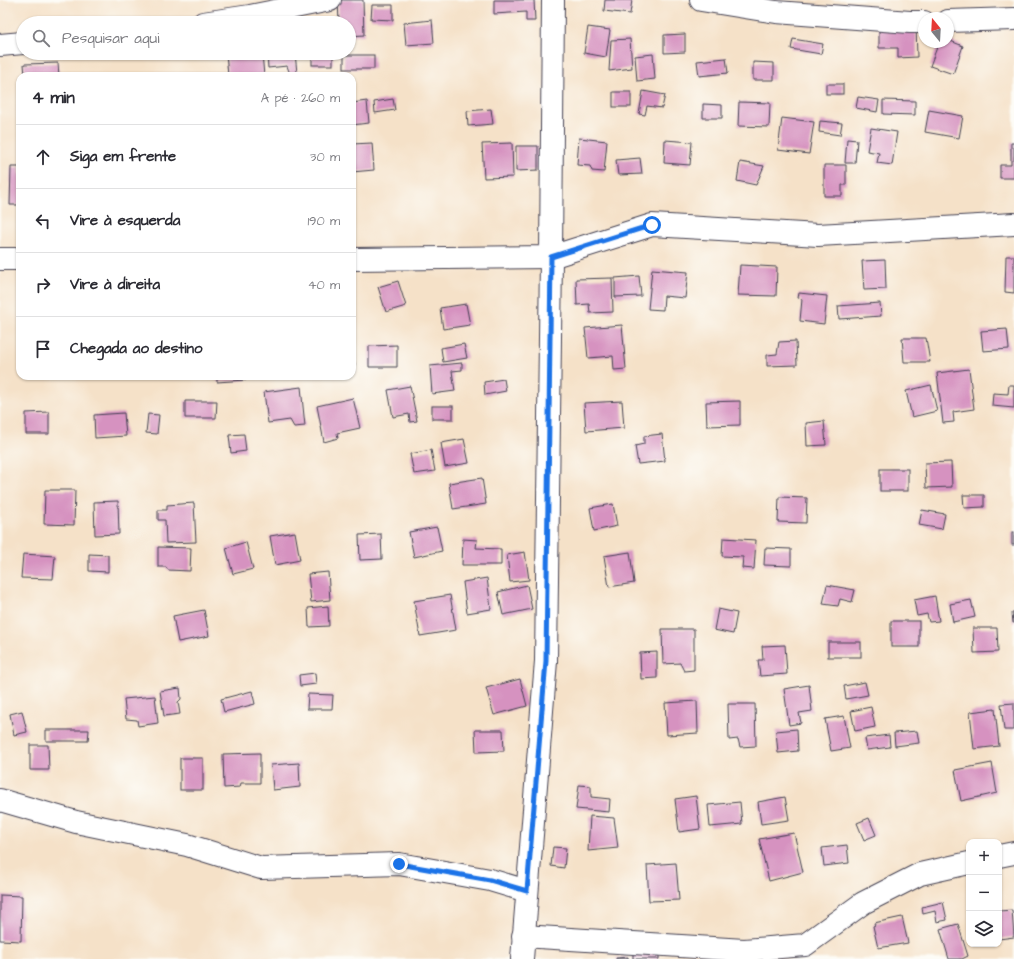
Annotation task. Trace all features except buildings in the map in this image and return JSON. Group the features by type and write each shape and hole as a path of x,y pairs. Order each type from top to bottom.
{"street":[{"path":"250,16 330,0"},
{"path":"522,959 546,661 553,0"},
{"path":"701,0 776,12 918,22"},
{"path":"954,21 1014,19"},
{"path":"0,45 16,44"},
{"path":"356,259 551,257 652,225 818,235 1014,224"},
{"path":"0,259 16,259"},
{"path":"0,800 76,822 187,845 261,868 399,864 490,880 527,891"},
{"path":"1002,855 1014,853"},
{"path":"523,936 744,950 806,944 863,903 920,874 966,864"}],"route":[{"path":"399,864 490,880 527,891 546,661 551,257 652,225"}]}
